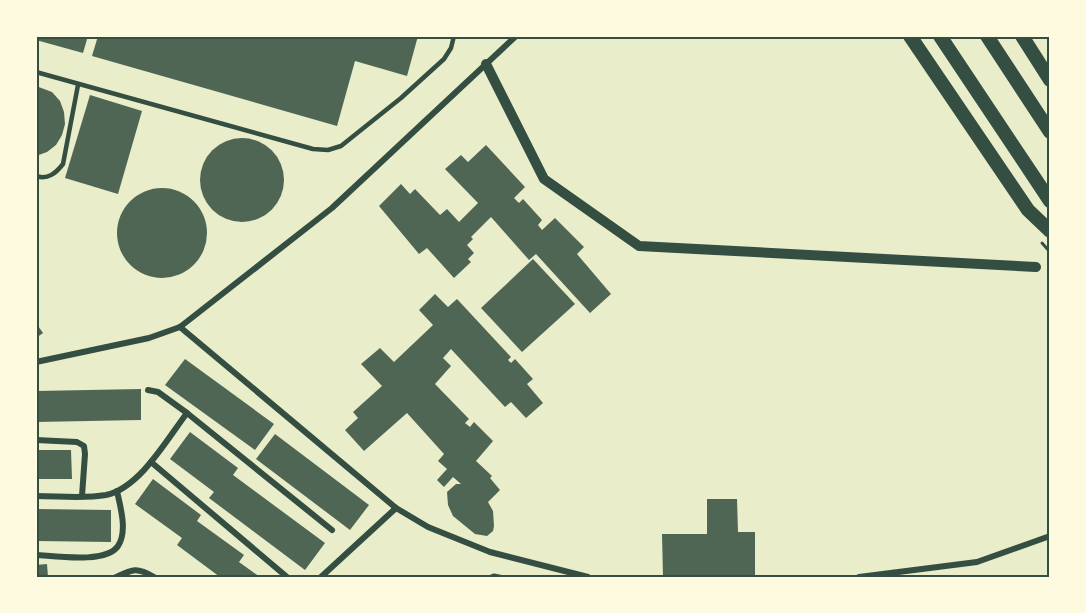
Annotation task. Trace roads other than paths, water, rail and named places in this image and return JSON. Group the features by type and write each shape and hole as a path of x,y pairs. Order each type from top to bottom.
{"main road":[{"path":"910,36 1028,210 1050,231"},
{"path":"940,36 1050,201"},
{"path":"987,36 1050,132"},
{"path":"1022,36 1050,80"}],"street":[{"path":"36,362 149,338 180,327 332,208 516,36"},
{"path":"486,64 544,179 639,246 1036,267"},
{"path":"180,327 396,508 428,527 490,552 588,577"},
{"path":"148,390 158,392 187,413 332,530"},
{"path":"36,496 108,495 128,485 151,462 187,413"},
{"path":"36,440 77,442 84,447 82,496"},
{"path":"151,462 287,577"},
{"path":"36,555 91,558 113,551 119,544 122,533 122,513 117,491"},
{"path":"321,577 396,508"},
{"path":"860,577 977,562 1050,536"},
{"path":"116,577 132,570 142,570 154,577"}],"lane":[{"path":"36,72 313,149 328,150 341,146 401,99 444,59 451,48 454,36"},
{"path":"36,176 49,177 63,164 78,85"}]}
